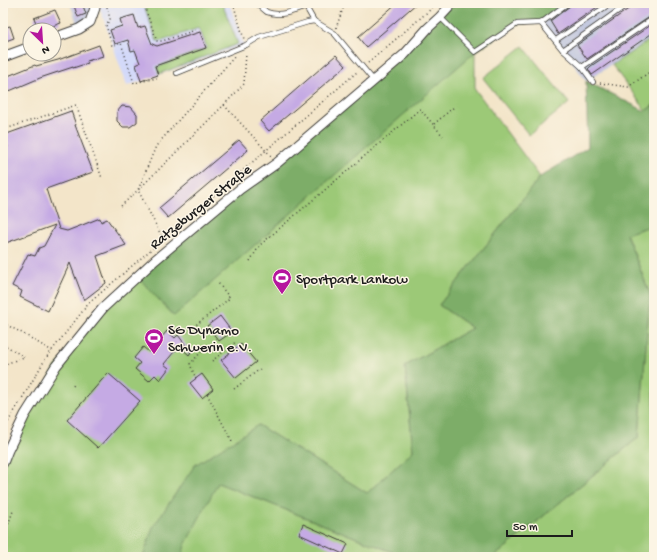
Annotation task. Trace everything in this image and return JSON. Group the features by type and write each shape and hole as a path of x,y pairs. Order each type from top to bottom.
{"street":[{"path":"62,35 90,22 95,8 93,3"},
{"name":"Ratzeburger Straße","path":"3,463 25,415 56,366 103,308 155,260 240,189 277,163 374,81 405,54 428,28 454,3"},
{"path":"3,57 22,50"}],"lane":[{"path":"257,3 267,12 278,14 306,7 314,21 334,33 374,81"},
{"path":"440,17 475,52 517,24 542,23 568,3"},
{"path":"556,40 611,3"},
{"path":"563,50 629,3"},
{"path":"582,67 654,18"},
{"path":"177,73 246,45 259,37 314,21"},
{"path":"542,23 563,50 582,67 593,82"}],"path":[{"path":"106,3 110,19 106,25 112,46 121,44 134,84 157,78"},
{"path":"143,3 157,41 162,41 196,30"},
{"path":"121,206 244,84 246,45 233,3"},
{"path":"334,33 345,3"},
{"path":"163,239 138,190 156,146 236,56"},
{"path":"593,82 628,87 654,69"},
{"path":"3,130 76,105 102,178"},
{"path":"224,105 277,163"},
{"path":"433,124 454,107"},
{"path":"250,262 260,245 420,109 443,136"},
{"path":"187,332 230,298 218,283"},
{"path":"3,323 52,351"},
{"path":"212,361 237,341"},
{"path":"3,344 24,357 3,365"},
{"path":"196,379 190,364 203,350"},
{"path":"234,389 260,369"},
{"path":"207,394 232,441"},
{"path":"3,539 13,511"}],"shaded area":[{"path":"70,3 93,3 95,8 79,29"},
{"path":"98,3 229,3 244,45 127,86"},
{"path":"561,3 654,3 654,37 586,81 541,23"}],"green space":[{"path":"143,3 222,3 238,44 159,74 157,67 207,48 199,28 162,41 157,41"},
{"path":"453,3 561,3 541,23 517,24 475,52 174,316 137,276 374,81"},
{"path":"654,37 654,105 646,111 612,65"},
{"path":"523,46 569,103 529,135 483,78"},
{"name":"Sportpark Lankow","path":"475,52 475,89 540,177 439,305 472,328 405,366 413,451 367,493 258,425 218,483 405,557 3,557 3,463 56,366 127,285"},
{"path":"586,81 645,111 654,105 654,225 626,234 650,294 639,437 494,557 405,557 218,483 185,545 182,557 143,557 153,527 195,465 258,425 367,493 413,451 405,366 472,328 439,305 540,177 588,147"},
{"path":"654,225 654,557 494,557 639,437 650,294 626,233"}],"building":[{"path":"73,3 82,3 86,14 78,17"},
{"path":"397,3 417,3 366,47 358,37"},
{"path":"573,3 603,3 558,34 550,21"},
{"path":"637,3 654,3 654,14 587,59 577,45"},
{"path":"55,10 61,22 36,22 34,18"},
{"path":"134,15 138,28 145,26 152,44 157,46 200,32 206,48 155,66 158,75 141,81 136,65 140,63 135,50 131,51 128,40 115,44 110,30 122,26 120,19"},
{"path":"654,23 654,32 592,75 588,69 591,66"},
{"path":"10,26 14,38 3,42 3,28"},
{"path":"99,45 103,56 87,61 88,63 40,78 7,92 3,78 35,65 51,62 62,62 62,59"},
{"path":"336,55 346,66 269,131 260,121"},
{"path":"122,106 131,107 137,114 137,122 130,127 123,127 117,121 117,112"},
{"path":"71,111 93,172 46,189 59,229 67,231 100,218 101,222 107,219 126,245 97,256 106,283 84,300 70,263 48,311 20,297 22,291 12,286 28,254 35,256 39,248 44,246 55,225 3,244 3,149 8,147 4,135"},
{"path":"239,140 248,150 168,218 159,208"},
{"path":"220,316 232,332 219,341 207,326"},
{"name":"SG Dynamo Schwerin e.V.","path":"167,331 175,338 178,335 191,352 189,355 179,346 164,364 169,368 160,380 155,375 149,381 135,369 140,363 134,358 143,347 149,352"},
{"path":"241,344 256,362 236,378 221,360"},
{"path":"108,373 140,401 98,448 67,420"},
{"path":"202,374 213,389 202,398 190,383"},
{"path":"303,524 348,544 343,554 299,534"}],"place":[{"name":"Sportpark Lankow","path":"282,295"},
{"name":"SG Dynamo Schwerin e.V.","path":"154,355"}]}
